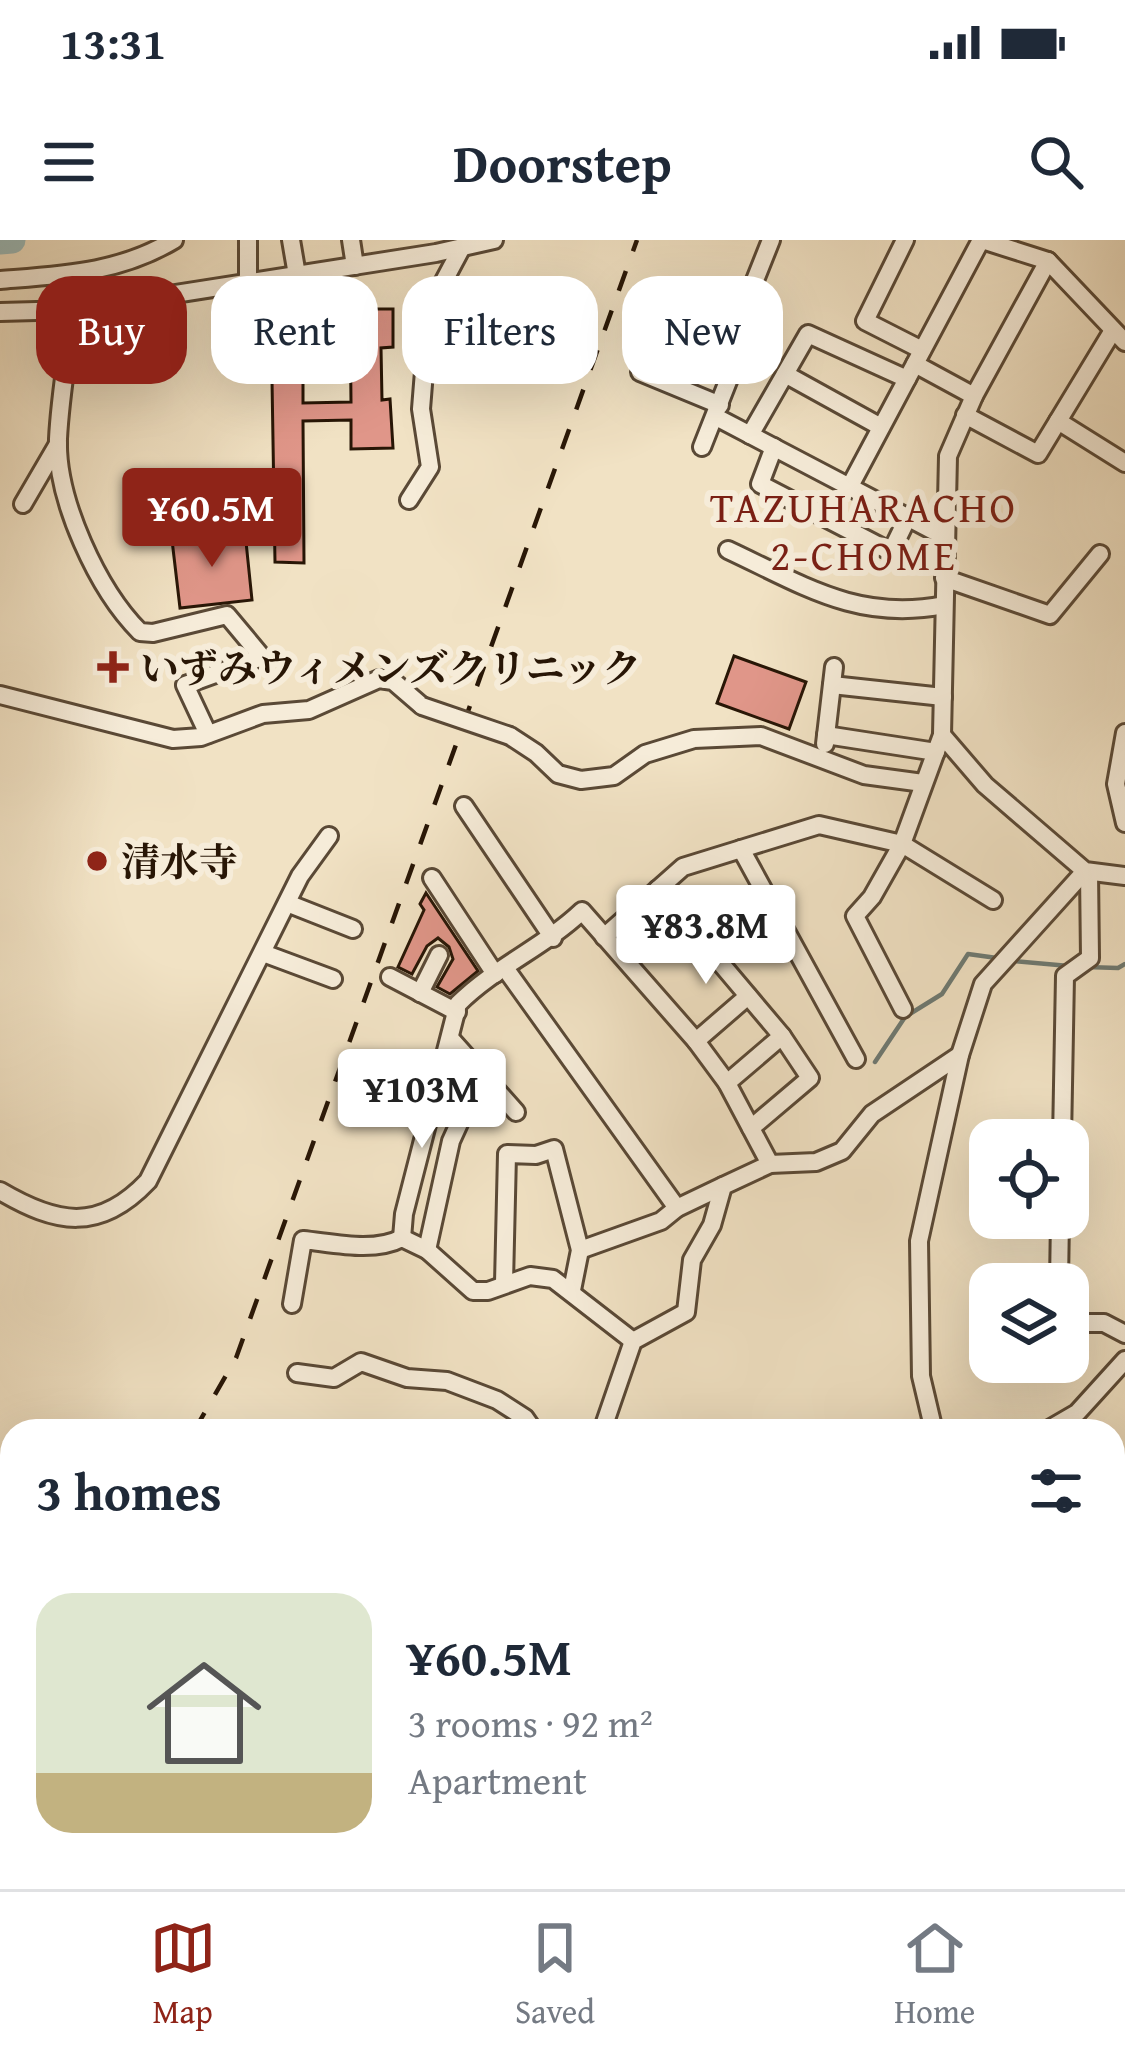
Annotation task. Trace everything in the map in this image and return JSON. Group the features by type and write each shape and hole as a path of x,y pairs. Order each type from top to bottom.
{"street":[{"path":"0,280 99,272 151,254 174,240"},
{"path":"248,240 248,276"},
{"path":"291,240 297,274"},
{"path":"351,240 355,266"},
{"path":"286,276 494,240"},
{"path":"758,276 771,240"},
{"path":"905,240 866,321 915,364 974,396"},
{"path":"850,486 981,240 1010,244 1048,261 1119,337 1038,454 965,415"},
{"path":"409,500 430,467 421,409 429,309 461,249"},
{"path":"903,1009 855,916 872,898 902,844 939,744 948,456 974,396 1048,261"},
{"path":"0,311 36,311"},
{"path":"750,435 808,334 915,364"},
{"path":"785,374 881,427"},
{"path":"65,384 58,444 67,497 103,586 140,632 227,615 262,657 185,686 208,734"},
{"path":"664,384 718,411 750,435 946,537"},
{"path":"702,447 727,384"},
{"path":"1058,421 1125,463"},
{"path":"23,504 58,444"},
{"path":"774,447 760,484 891,552 908,517"},
{"path":"728,550 840,602 907,612 944,604"},
{"path":"944,578 1050,615 1100,554"},
{"path":"824,758 833,676 943,697"},
{"path":"0,695 173,739 208,734 262,714 309,710 379,680 393,682 422,706 510,736 558,774 581,780 614,776 645,754 694,739 761,736 864,776 923,783"},
{"path":"1125,734 1116,784 1125,823"},
{"path":"826,735 939,744 1087,871 1125,876"},
{"path":"464,806 553,938"},
{"path":"604,937 683,867 819,825 902,844 993,900"},
{"path":"0,1191 55,1218 80,1219 130,1200 148,1181 287,903 329,836"},
{"path":"741,849 856,1059"},
{"path":"931,1419 921,1376 919,1241 960,1055 983,984 1087,871"},
{"path":"1062,1119 1065,976 1090,958 1087,871"},
{"path":"432,878 677,1208"},
{"path":"658,890 782,1036 810,1078 751,1128"},
{"path":"287,903 352,929"},
{"path":"292,1304 303,1240 357,1245 395,1243 402,1238 404,1214 458,1004 477,985 553,938 582,911 696,1041 727,1083 770,1164"},
{"path":"263,953 333,980"},
{"path":"420,992 439,955"},
{"path":"390,977 457,1012"},
{"path":"696,1041 748,996"},
{"path":"727,1083 782,1036"},
{"path":"450,1038 516,1112"},
{"path":"580,1250 661,1221 677,1208 770,1164 815,1162 842,1151 872,1114 960,1055"},
{"path":"427,1250 451,1142 482,1073"},
{"path":"504,1283 507,1154 536,1155 554,1149 580,1250 572,1289"},
{"path":"606,1419 633,1341 686,1312 692,1260 712,1225 723,1186"},
{"path":"402,1238 427,1250 472,1291 488,1291 530,1276 553,1279 572,1289 633,1341"},
{"path":"1089,1322 1104,1322 1125,1334"},
{"path":"1067,1419 1125,1360"},
{"path":"297,1373 334,1378 362,1362 407,1378 447,1381 497,1400 526,1419"}],"building":[{"path":"378,309 393,309 393,347 381,348 382,400 390,399 393,448 351,449 351,420 303,421 304,563 275,562 272,384 303,384 303,403 351,402 351,384 378,384"},
{"path":"245,532 252,600 180,608 172,540"},
{"path":"734,656 806,682 789,729 717,703"},
{"path":"426,893 478,971 450,994 437,987 453,959 449,947 438,938 427,946 412,974 398,967 424,910 420,904"}],"waterway":[{"path":"0,241 12,240"},
{"path":"875,1062 905,1017 942,994 968,954 997,958"},
{"path":"1014,961 1069,966"},
{"path":"1086,967 1125,964"}],"railway":[{"path":"201,1419 236,1358 637,240"}],"place":[{"name":"いずみウィメンズクリニック","path":"113,667"},
{"name":"清水寺","path":"97,861"}],"district":[{"name":"TAZUHARACHO 2-CHOME","path":"864,530"}]}
